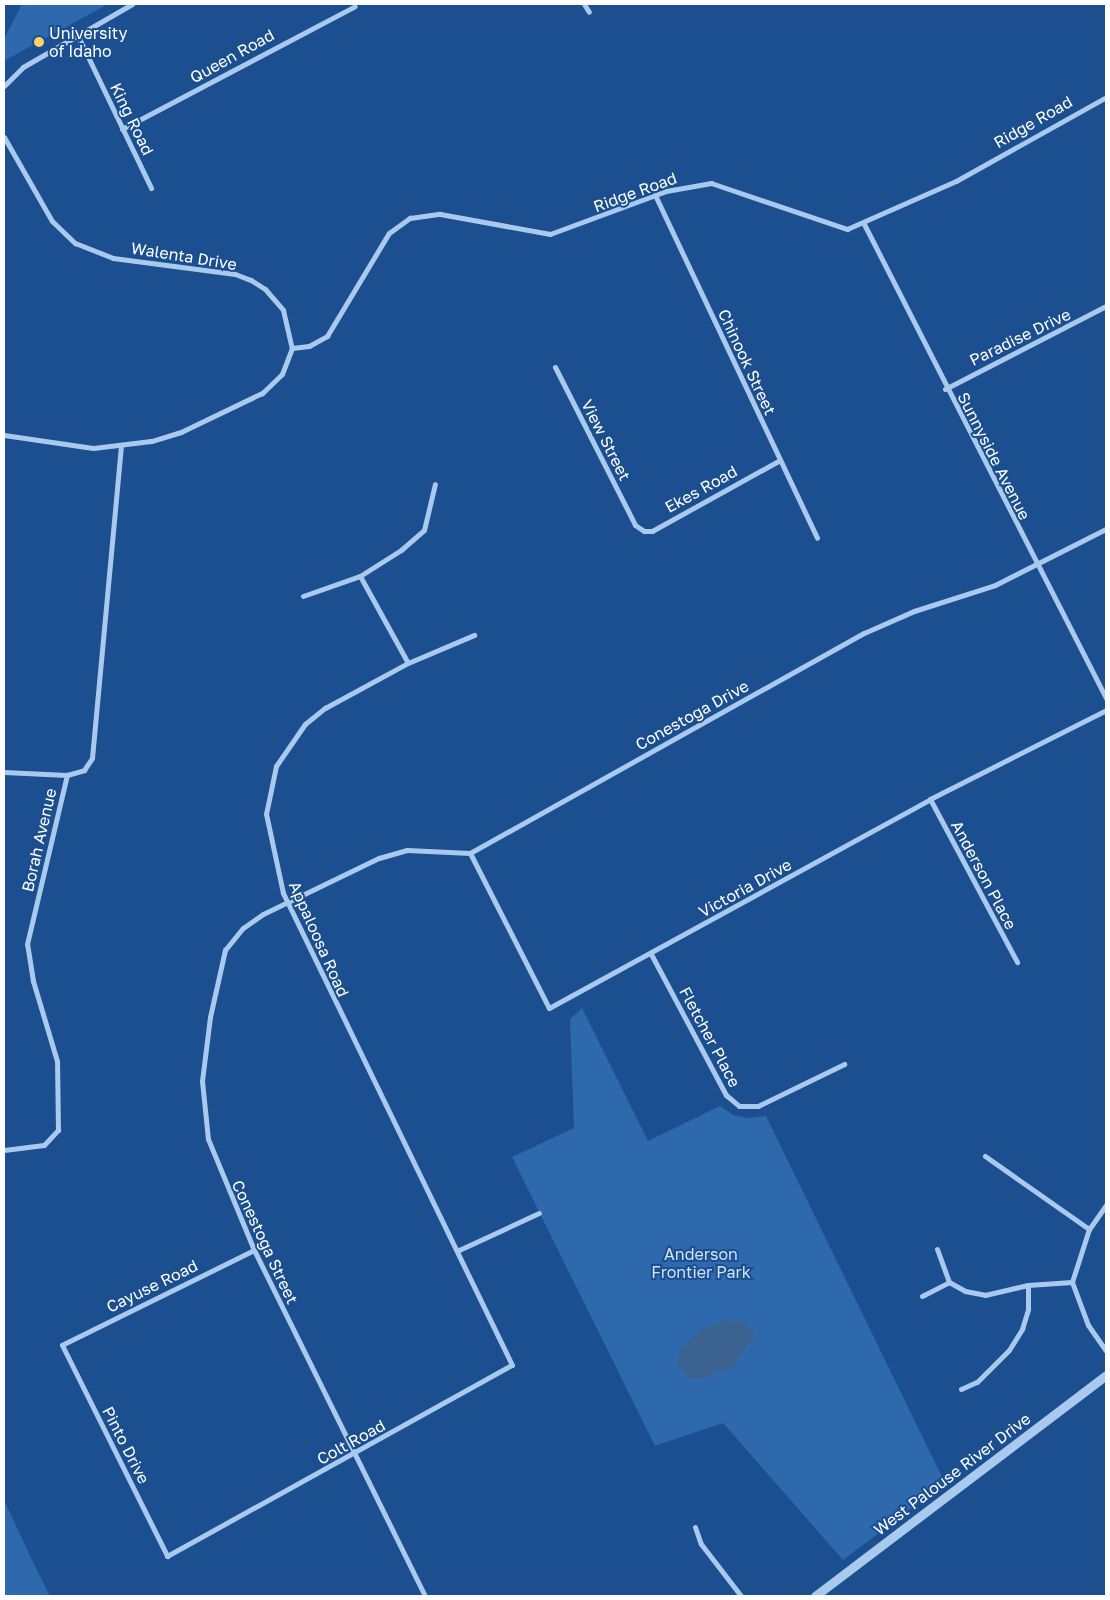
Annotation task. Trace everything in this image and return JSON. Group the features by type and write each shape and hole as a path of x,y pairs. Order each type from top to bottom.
{"street":[{"path":"4,86 23,67 77,34 132,4"},
{"path":"584,4 588,12"},
{"name":"Queen Road","path":"122,129 355,6"},
{"name":"King Road","path":"77,34 151,188"},
{"name":"Ridge Road","path":"292,348 309,346 327,336 389,232 410,218 440,214 550,234 655,195 711,183 836,228 864,224 956,181 1106,97"},
{"name":"Walenta Drive","path":"4,137 52,221 75,243 113,258 235,274 251,280 283,310 292,348"},
{"name":"Chinook Street","path":"655,195 817,538"},
{"name":"Sunnyside Avenue","path":"864,224 1036,567 1106,698"},
{"name":"Paradise Drive","path":"945,388 1106,306"},
{"path":"4,435 64,445 121,446 181,432 248,403 282,374 292,348"},
{"name":"View Street","path":"555,367 635,525"},
{"name":"Borah Avenue","path":"4,1150 44,1145 58,1130 56,1061 33,981 27,944 67,775 84,770 92,758 121,446"},
{"name":"Ekes Road","path":"635,525 644,531 652,531 780,460"},
{"path":"303,596 360,576 401,550 424,530 435,484"},
{"name":"Conestoga Drive","path":"470,853 864,633 1036,567 1106,529"},
{"path":"360,576 408,663"},
{"name":"Appaloosa Road","path":"474,635 408,663 311,718 289,742 276,766 266,814 287,902 330,995 458,1250 496,1331"},
{"name":"Victoria Drive","path":"470,853 549,1008 651,954 930,799 1106,710"},
{"path":"4,772 67,775"},
{"name":"Anderson Place","path":"930,799 1017,962"},
{"path":"287,902 379,858 407,850 470,853"},
{"name":"Conestoga Street","path":"287,902 243,928 225,950 210,1017 202,1081 208,1139 254,1250 356,1453 425,1596"},
{"name":"Fletcher Place","path":"651,954 726,1095 739,1106 758,1106 844,1064"},
{"path":"985,1156 1089,1229"},
{"path":"1106,1206 1089,1229 1072,1282 1088,1325 1106,1351"},
{"path":"458,1250 539,1213"},
{"path":"937,1249 949,1282"},
{"name":"Cayuse Road","path":"62,1345 254,1250"},
{"path":"922,1296 949,1282 984,1295 1028,1285 1072,1282"},
{"path":"961,1389 995,1367 1018,1336 1028,1309 1028,1285"},
{"name":"Colt Road","path":"167,1556 512,1365 496,1331"},
{"name":"Pinto Drive","path":"62,1345 167,1556"},
{"name":"West Palouse River Drive","path":"816,1596 1106,1375"},
{"path":"695,1527 700,1544 741,1596"}],"green space":[{"path":"22,4 108,4 4,61 4,39"},
{"name":"Anderson Frontier Park","path":"582,1008 648,1141 720,1106 733,1115 748,1118 766,1116 945,1483 843,1560 723,1423 655,1446 512,1157 574,1128 570,1019"},
{"path":"4,1500 33,1562 50,1596 4,1596"}],"shaded area":[{"path":"724,1321 744,1321 753,1331 754,1340 746,1346 734,1367 724,1372 716,1370 711,1377 690,1379 677,1364 681,1349 702,1329"}],"place":[{"name":"University of Idaho","path":"39,42"}]}
